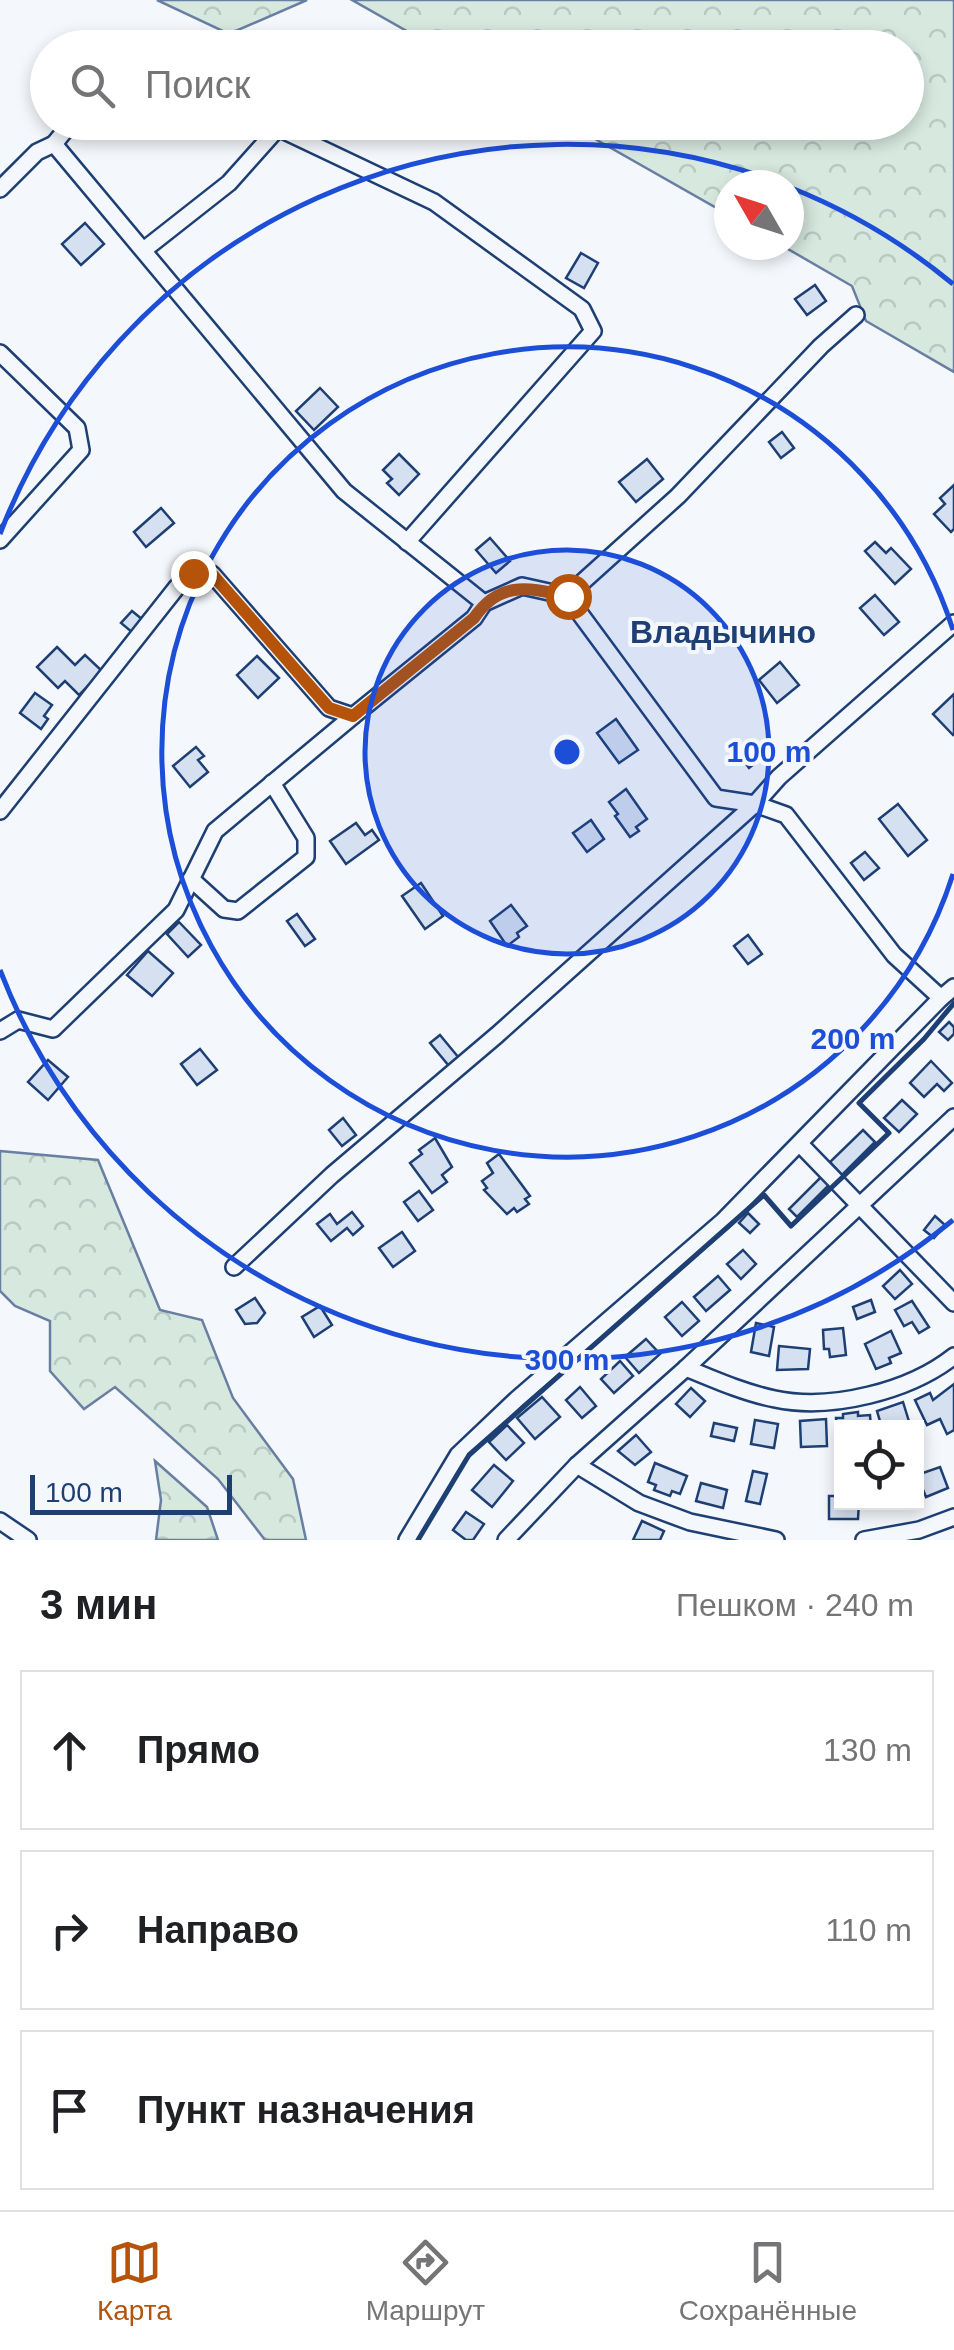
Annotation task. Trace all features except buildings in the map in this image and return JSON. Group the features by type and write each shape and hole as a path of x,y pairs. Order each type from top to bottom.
{"street":[{"path":"0,189 37,152 57,140"},
{"path":"145,249 228,183 267,140"},
{"path":"303,140 434,202 582,310 593,331 408,542"},
{"path":"54,144 344,491 484,603"},
{"path":"568,596 678,496 821,346 856,315"},
{"path":"0,354 77,428 80,450 0,540"},
{"path":"0,812 177,587 193,573 212,574 329,708 353,716"},
{"path":"0,1032 18,1020 53,1028 176,910 215,831 474,618 484,603 522,586 568,596 716,798 754,804 786,815 894,955 948,993 723,1220 458,1455 414,1538"},
{"path":"234,1267 332,1175 497,1034 954,622"},
{"path":"191,879 224,909 238,910 306,857 306,838 272,783"},
{"path":"506,1540 577,1465 954,1117"},
{"path":"800,1144 954,1304"},
{"path":"686,1368 779,1400 838,1401 896,1388 954,1356"},
{"path":"577,1465 656,1510 690,1522 776,1540"},
{"path":"864,1540 919,1530 954,1517"},
{"path":"0,1520 28,1540"}],"green space":[{"path":"157,0 307,0 238,30 221,30"},
{"path":"352,0 954,0 954,372 866,321 852,286 804,258 804,170 714,170 714,206 597,140 924,140 924,30 405,30"},
{"path":"0,1151 98,1160 160,1310 202,1320 233,1398 293,1479 306,1540 265,1540 218,1479 115,1387 84,1409 50,1371 50,1321 15,1306 0,1291"},
{"path":"155,1461 207,1507 218,1540 156,1540 161,1500"}],"wall":[{"path":"418,1540 469,1455 764,1195 791,1226 889,1133 859,1103 924,1039 954,1003"}],"district":[{"name":"Владычино","path":"723,632"}],"route":[{"path":"193,573 212,574 329,708 353,716 474,618 484,603 522,586 568,596"}]}
